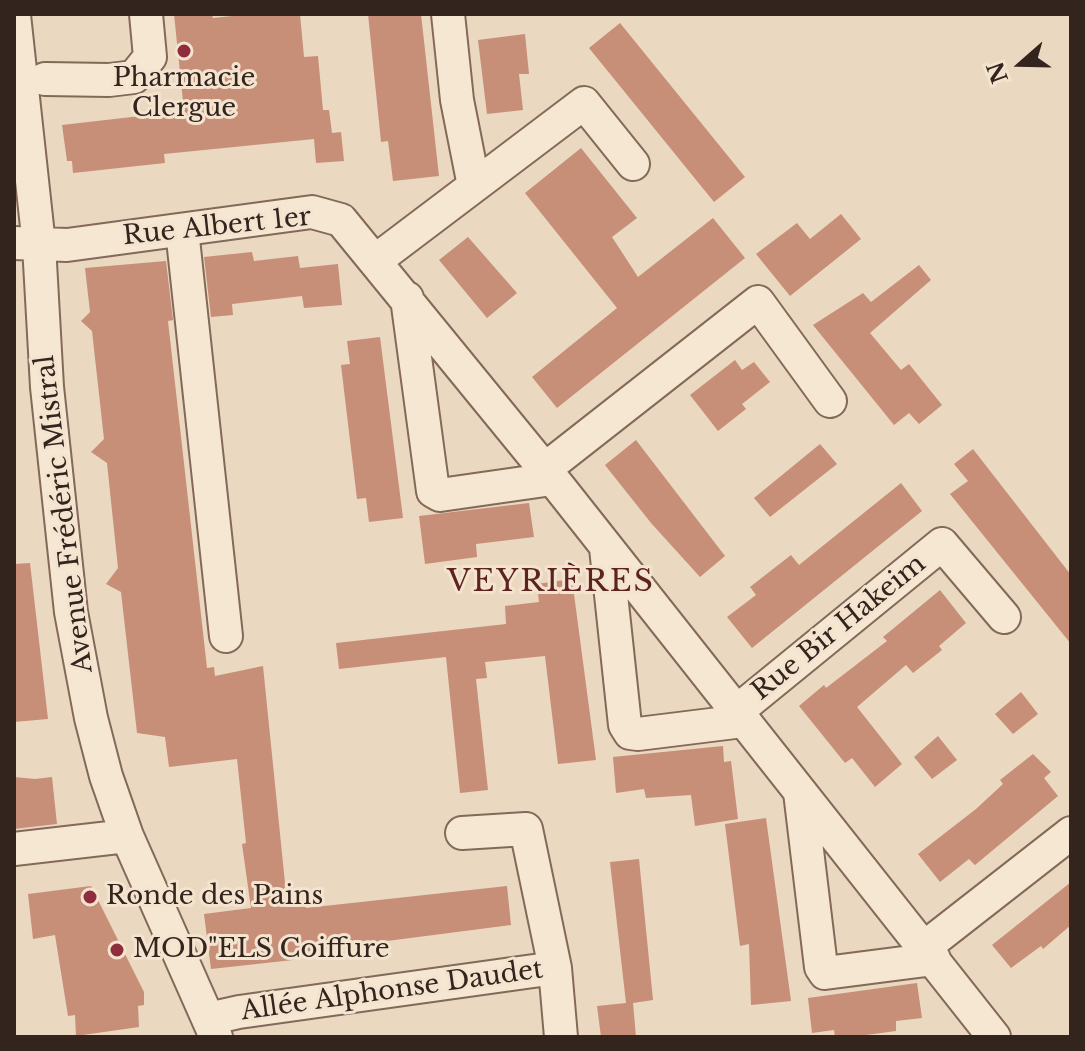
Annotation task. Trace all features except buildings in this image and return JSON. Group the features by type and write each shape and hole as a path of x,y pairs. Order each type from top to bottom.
{"street":[{"path":"45,79 109,80 134,77 150,57 146,14"},
{"path":"448,14 457,100 474,186"},
{"name":"Avenue Frédéric Mistral","path":"14,15 26,244 47,387 71,612 91,718 106,776 127,836 212,1028"},
{"path":"375,261 584,103 633,164"},
{"name":"Rue Albert 1er","path":"26,244 67,245 312,212 341,220 548,474 994,1037"},
{"path":"182,230 226,636"},
{"path":"407,298 433,491 440,495 548,474 758,302 830,401"},
{"name":"Rue Bir Hakeim","path":"739,716 942,544 1004,617"},
{"path":"606,548 625,725 630,733 739,716"},
{"path":"800,792 821,967 825,973 930,953 1071,833"},
{"path":"462,833 526,829 555,968"},
{"path":"14,849 127,836"},
{"name":"Allée Alphonse Daudet","path":"212,1028 239,1012 555,968 561,1037"}],"place":[{"name":"Pharmacie Clergue","path":"184,51"},
{"name":"Ronde des Pains","path":"90,897"},
{"name":"MOD\"ELS Coiffure","path":"117,950"}],"district":[{"name":"VEYRIÈRES","path":"551,583"}]}
